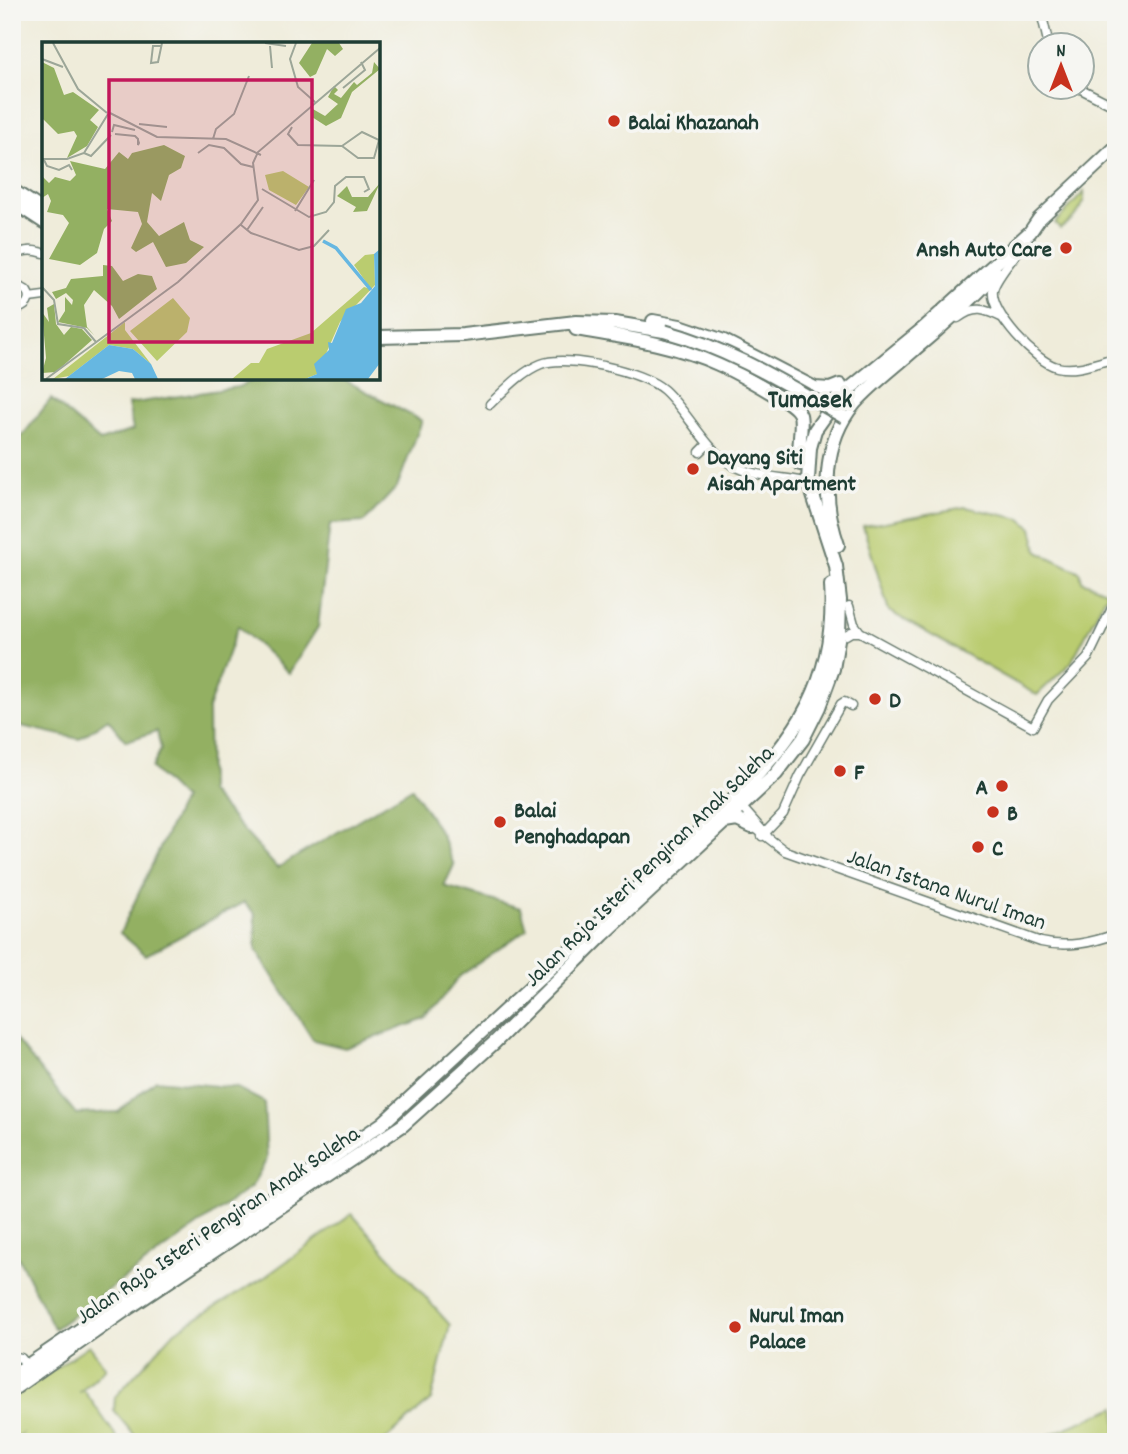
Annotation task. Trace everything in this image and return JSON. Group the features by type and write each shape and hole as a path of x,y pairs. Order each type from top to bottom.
{"main road":[{"name":"Jalan Raja Isteri Pengiran Anak Saleha","path":"12,1376 31,1370 130,1307 403,1125 495,1042 603,935 742,808 785,744 812,696 825,657 831,616 830,572 800,481 802,446 811,421 825,400 840,385 918,323 1116,147"},
{"path":"12,190 42,210"},
{"path":"12,201 42,221"},
{"name":"Jalan Raja Isteri Pengiran Anak Saleha","path":"12,1390 31,1370 383,1123 742,808 776,774 803,739 828,687 837,653 840,600 836,566 808,480 810,448 815,430 837,399 924,328 1030,232 1038,219"},
{"path":"828,687 839,667 849,605 846,573 834,533 827,487 831,452 843,420 868,390 968,303 1019,250 1030,232"},
{"path":"380,339 443,341 627,318 680,326 744,349 799,380 811,389 813,397 805,406 799,406 783,400 717,363 693,354 576,325"},
{"path":"576,325 615,323 704,343 744,360 843,420"},
{"path":"799,380 822,389 840,385"},
{"path":"783,400 800,416 797,452 800,464"},
{"path":"724,822 737,820 742,808"}],"street":[{"path":"1041,12 1046,32"},
{"path":"1096,97 1116,107"},
{"path":"12,260 16,255 28,250 42,253"},
{"path":"1019,250 993,287 993,298 1003,318 1038,357 1057,367 1077,368 1116,358"},
{"path":"12,304 22,307 29,298 25,289 13,287"},
{"path":"29,298 42,296"},
{"path":"933,334 972,309 984,309 1003,318"},
{"path":"490,404 521,376 538,365 553,360 588,363 637,375 664,390 708,444 732,465 746,471 800,481"},
{"path":"700,452 708,444"},
{"path":"849,605 854,624 860,632 1033,727 1048,700 1088,658 1116,600"},
{"path":"846,635 860,632"},
{"path":"766,837 783,814 841,704 844,702 851,706"},
{"name":"Jalan Istana Nurul Iman","path":"742,808 766,837"},
{"name":"Jalan Istana Nurul Iman","path":"742,808 766,837 785,850 1041,942 1054,945 1078,944 1116,934"},
{"path":"12,1356 21,1358 31,1370"}],"green space":[{"path":"1084,192 1078,213 1060,228 1055,223"},
{"path":"254,380 345,380 422,421 397,487 364,522 330,524 318,627 289,673 238,626 208,709 209,792 277,868 412,788 441,834 454,865 444,886 521,908 527,929 460,976 426,1019 345,1048 313,1040 256,950 255,914 244,902 146,955 120,933 183,799 152,768 161,749 157,731 126,741 108,719 79,739 12,724 12,449 51,399 100,441 133,430 128,404 238,387"},
{"path":"965,507 1021,519 1032,528 1038,552 1080,572 1082,581 1108,592 1071,663 1037,695 889,611 863,526"},
{"path":"12,1035 76,1114 118,1112 156,1080 237,1088 264,1102 267,1159 251,1187 54,1329 17,1255 12,1255"},
{"path":"352,1214 450,1325 431,1400 383,1442 140,1442 114,1411 115,1397 175,1331 265,1277"},
{"path":"89,1345 106,1368 79,1393 84,1390 120,1442 18,1442 21,1434 12,1440 12,1398"},
{"path":"1116,1407 1116,1442 1033,1442"}],"place":[{"name":"Balai Khazanah","path":"614,121"},
{"name":"Ansh Auto Care","path":"1066,248"},
{"name":"Dayang Siti Aisah Apartment","path":"693,469"},
{"name":"D","path":"875,699"},
{"name":"F","path":"840,771"},
{"name":"A","path":"1002,786"},
{"name":"B","path":"993,812"},
{"name":"Balai Penghadapan","path":"500,822"},
{"name":"C","path":"978,847"},
{"name":"Nurul Iman Palace","path":"735,1327"}],"district":[{"name":"Tumasek","path":"810,398"}]}
